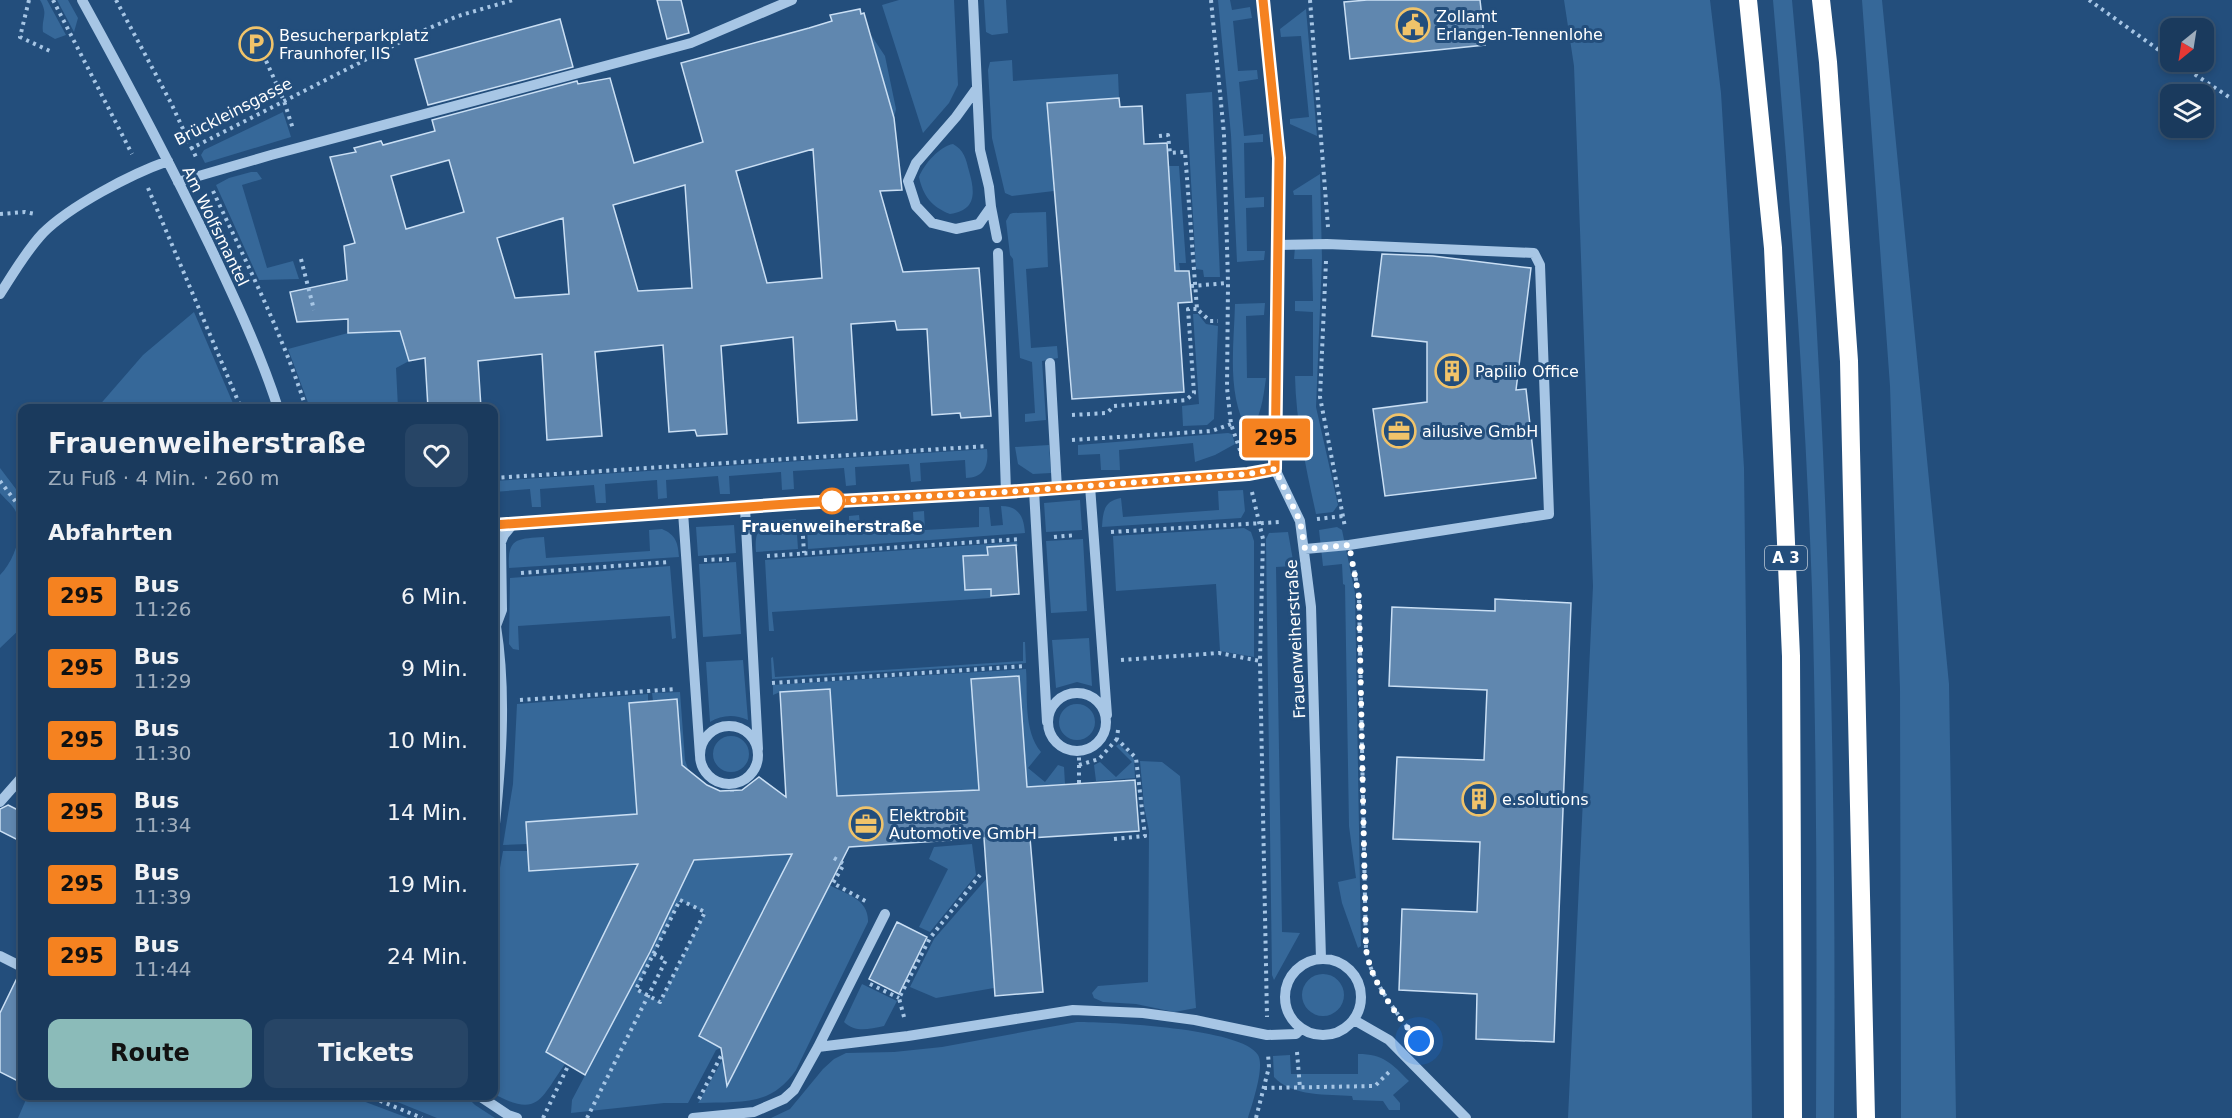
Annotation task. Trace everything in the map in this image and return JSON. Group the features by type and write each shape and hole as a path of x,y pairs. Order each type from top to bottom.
{"highway":[{"name":"A 3","path":"1748,0 1773,248 1790,632 1793,1118"},
{"path":"1821,0 1828,62 1849,361 1866,1118"}],"street":[{"name":"Am Wolfsmantel","path":"82,0 168,161 232,292 276,404"},
{"path":"178,182 298,147 691,43 792,0"},
{"path":"973,0 980,150 989,186 997,238"},
{"name":"Frauenweiherstraße","path":"1263,0 1279,158 1275,469 1300,521 1311,607 1321,959"},
{"path":"977,88 956,117 916,163 908,181 916,206 932,223 956,229 979,224 991,207"},
{"name":"Brückleinsgasse","path":"0,294 30,249 60,218 141,170 168,161"},
{"path":"1278,245 1327,244 1534,253 1540,265 1549,514 1349,545 1305,549"},
{"path":"998,253 1006,492"},
{"path":"1050,363 1057,489"},
{"path":"498,525 801,503 1057,489 1248,474 1275,469"},
{"path":"1034,490 1047,722 1050,734 1057,743 1068,749 1079,751 1095,745 1102,738 1107,727 1090,486"},
{"path":"683,512 700,756 706,772 713,779 732,788 750,776 758,759 744,508"},
{"path":"498,618 502,610 501,542 513,524"},
{"path":"498,643 501,662 501,756 498,789"},
{"path":"1047,722 1055,702 1062,696 1071,694 1081,693 1092,698 1101,704 1107,715"},
{"path":"700,756 708,736 723,727 739,728 747,732 758,749"},
{"path":"0,802 18,782"},
{"path":"693,1118 754,1112 784,1099 794,1090 885,914"},
{"path":"0,956 18,965"},
{"path":"818,1047 908,1036 1073,1010 1143,1013 1195,1020 1267,1035 1298,1031 1314,1035 1335,1034 1354,1020 1360,1006 1361,993 1357,979 1347,967 1334,960 1321,959 1306,962 1295,970 1288,980 1285,1006 1298,1031"},
{"path":"1354,1020 1389,1040 1466,1118"},
{"path":"486,1100 508,1115 517,1118"}],"path":[{"path":"29,0 20,37 52,52"},
{"path":"53,0 141,170 239,404"},
{"path":"116,0 171,103 259,288 304,404"},
{"name":"Brückleinsgasse","path":"168,161 420,32 458,16 513,0"},
{"path":"1211,0 1224,134 1228,283 1227,388 1231,424 1248,474 1263,539 1260,661 1269,1067 1256,1118"},
{"path":"2089,0 2160,51"},
{"path":"263,54 284,101 298,147"},
{"path":"2191,72 2232,99"},
{"path":"1159,136 1168,135 1170,153 1185,152 1193,286 1197,309 1210,321 1218,321"},
{"path":"0,214 25,212 60,218"},
{"path":"301,259 314,310"},
{"path":"1193,286 1228,283"},
{"path":"1053,416 1107,413 1114,406 1186,400 1194,393 1188,309 1197,309"},
{"path":"1055,441 1212,431 1231,424"},
{"path":"498,478 1005,444"},
{"path":"0,482 18,506"},
{"path":"801,503 804,553"},
{"path":"1264,1088 1375,1086 1419,1041 1384,993 1368,962 1366,949 1359,597 1343,516"},
{"path":"502,574 747,557"},
{"path":"1115,660 1219,654 1260,661"},
{"path":"754,684 1044,665"},
{"path":"501,701 696,687"},
{"path":"1079,765 1099,759 1117,739 1119,721"},
{"path":"1114,838 1145,836 1136,758 1117,739"},
{"path":"1079,751 1079,783"},
{"path":"834,858 844,864 833,884 864,899 885,914"},
{"path":"854,976 899,998 930,938 980,875"},
{"path":"680,900 705,912 660,1002 647,995 636,989 680,900"},
{"path":"586,1118 666,960 652,953"},
{"path":"1298,1031 1300,1088"},
{"path":"698,1100 722,1054"},
{"path":"543,1118 569,1065"},
{"path":"378,1100 422,1118"}],"shaded area":[{"path":"40,0 47,0 66,35 55,39 43,32 44,13"},
{"path":"57,0 68,0 78,18 74,32"},
{"path":"899,0 954,0 958,85 949,103 923,133 882,5"},
{"path":"984,0 1006,0 1008,33 992,35 986,32"},
{"path":"1218,0 1230,0 1232,10 1250,7 1252,18 1233,21 1238,71 1257,70 1258,79 1239,82 1244,136 1263,134 1263,142 1244,143 1245,198 1264,197 1264,207 1246,208 1247,251 1265,251 1264,260 1237,262 1231,135"},
{"path":"1564,0 1710,0 1721,93 1744,468 1752,1118 1568,1118 1593,586 1574,66"},
{"path":"1773,0 1792,0 1814,279 1831,698 1834,838 1834,1118 1816,1118 1815,721 1812,589 1796,294"},
{"path":"1862,0 1882,0 1949,684 1956,1118 1901,1118 1900,689 1890,386"},
{"path":"1306,9 1317,136 1290,124 1290,119 1309,117 1301,36 1281,37 1280,29"},
{"path":"871,35 885,56 896,109 894,118"},
{"path":"1012,60 1013,81 1118,74 1119,98 1047,104 1054,191 1012,196 1005,193 992,138 988,70 990,62"},
{"path":"1212,92 1220,277 1204,277 1203,270 1196,269 1186,94"},
{"path":"283,112 291,137 205,163 201,155 204,150"},
{"path":"953,144 960,149 966,159 973,193 965,209 950,214 929,200 919,177 933,156"},
{"path":"1164,166 1179,166 1186,263 1179,263 1180,270 1170,271"},
{"path":"257,172 262,179 242,185 267,268 293,261 299,279 259,280 216,185 229,178"},
{"path":"1320,174 1322,259 1316,407 1338,505 1333,512 1316,514 1299,428 1295,376 1313,376 1313,312 1295,311 1295,301 1313,301 1312,259 1294,259 1295,247 1313,246 1312,195 1294,195 1293,191"},
{"path":"1046,212 1048,267 1026,269 1031,348 1057,346 1058,358 1042,361 1046,420 1025,422 1025,414 1035,413 1032,362 1020,358 1013,259 1010,255 1006,221 1013,213"},
{"path":"1265,303 1264,315 1246,316 1247,378 1266,378 1259,414 1249,434 1242,419 1234,387 1235,304"},
{"path":"194,312 233,404 100,404 143,355"},
{"path":"1193,314 1198,314 1206,324 1218,326 1214,419 1207,425 1183,426 1182,406 1199,404"},
{"path":"400,331 409,361 396,368 398,404 309,404 288,349 348,333"},
{"path":"1232,434 1235,444 1215,455 1195,462 1193,443 1119,450 1120,470 1101,470 1100,454 1078,455 1078,445"},
{"path":"1049,445 1051,473 1033,474 1018,464 1015,447"},
{"path":"987,449 984,469 977,476 966,478 965,460 920,463 921,481 911,482 909,464 855,467 856,485 846,486 844,468 793,471 794,489 782,490 781,472 729,476 730,494 720,494 718,476 666,480 667,498 658,499 657,480 605,484 606,503 596,503 594,485 540,489 541,507 532,507 530,489 498,492 498,481"},
{"path":"0,468 18,492 18,520 15,509 0,493"},
{"path":"1243,490 1245,511 1241,518 1102,527 1105,508 1115,499 1121,498 1123,517 1219,510 1218,491"},
{"path":"1080,500 1082,530 1046,532 1044,503"},
{"path":"1001,506 1016,510 1022,517 1025,533 808,549 807,526 828,525 829,530 849,529 849,516 859,515 861,534 914,531 913,512 924,511 925,530 979,527 979,507 989,507 991,526 1003,525"},
{"path":"796,519 798,549 756,552 757,534 760,528 778,520"},
{"path":"734,525 736,553 698,556 696,527"},
{"path":"1337,527 1342,530 1355,593 1361,946 1358,948 1342,903 1338,882 1356,878 1349,826 1345,585 1343,584 1342,564 1323,566 1319,530"},
{"path":"1244,528 1251,532 1254,541 1254,657 1220,651 1216,584 1116,591 1113,536"},
{"path":"662,529 675,540 679,557 509,568 512,545 527,538 544,537 546,558 650,551 649,530"},
{"path":"1288,532 1294,566 1276,567 1282,932 1300,933 1274,980 1272,975 1266,539 1269,533"},
{"path":"18,537 18,631 0,648 0,575 10,562"},
{"path":"1083,539 1087,611 1051,613 1046,541"},
{"path":"1017,542 1018,546 988,547 991,598 772,612 774,631 769,631 765,560"},
{"path":"736,562 741,634 703,637 699,564"},
{"path":"670,566 676,638 672,639 670,616 518,626 519,650 513,649 509,644 510,578"},
{"path":"1089,638 1092,686 1077,682 1056,688 1052,640"},
{"path":"1023,642 1025,642 1026,663 772,679 771,658 773,657 775,677 1023,661"},
{"path":"743,660 748,720 728,716 710,722 706,662"},
{"path":"1026,669 1029,723 1035,743 1041,752 1028,768 1045,782 1058,765 1064,767 1065,784 1027,787 1019,676 971,680 979,790 837,796 830,689 780,692 773,695 773,685"},
{"path":"680,692 685,760 690,775 685,811 677,700 653,701 652,693"},
{"path":"648,694 648,702 629,703 637,814 526,822 527,844 503,845 513,784 517,704"},
{"path":"1077,704 1090,709 1095,722 1090,735 1077,740 1064,735 1059,722 1064,709"},
{"path":"731,736 744,741 749,754 744,767 731,772 718,767 713,754 718,741"},
{"path":"1119,744 1134,759 1135,778 1096,781 1094,765 1100,762 1116,777 1132,762 1116,746"},
{"path":"1140,761 1162,762 1180,776 1196,1008 1174,1012 1136,1004 1103,1002 1094,998 1092,993 1098,986 1148,982 1149,831"},
{"path":"972,844 976,875 930,932 919,927 948,869 929,859 934,847"},
{"path":"503,851 528,851 530,871 637,865 546,1052 565,1064 543,1095 530,1104 509,1101 498,1096 498,879"},
{"path":"792,854 699,1035 721,1048 716,1050 688,1103 664,1103 571,1113 572,1100 650,952 688,861","holes":["680,900 705,913 660,1002 636,989"]},
{"path":"987,878 994,988 936,998 910,987 934,939"},
{"path":"829,885 861,903 865,908 868,922 796,1070 786,1082 764,1097 740,1102 698,1103 723,1059 728,1085"},
{"path":"1323,974 1338,980 1344,995 1338,1010 1323,1016 1308,1010 1302,995 1308,980"},
{"path":"862,984 897,1001 884,1026 858,1029 844,1022"},
{"path":"1077,1022 1174,1028 1228,1038 1247,1046 1258,1055 1260,1061 1257,1086 1248,1118 771,1118 790,1109 823,1069 834,1059 846,1053 894,1052 942,1047"},
{"path":"1358,1054 1367,1054 1387,1061 1409,1081 1393,1095 1400,1103 1400,1110 1389,1110 1383,1101 1353,1100 1352,1096 1300,1091 1290,1088 1274,1077 1273,1056 1290,1055 1291,1074 1358,1074"},
{"path":"26,1100 360,1100 408,1118 18,1118"},
{"path":"392,1100 470,1100 495,1118 437,1118"}],"building":[{"path":"657,0 681,0 689,33 667,39"},
{"name":"Zollamt Erlangen-Tennenlohe","path":"1480,0 1485,45 1350,59 1344,2"},
{"path":"860,9 861,14 864,13 894,118 902,190 880,191 903,272 979,268 991,416 961,418 960,413 932,415 927,329 897,330 895,321 851,324 857,420 798,423 793,337 721,346 727,434 697,436 695,430 669,432 663,345 595,352 602,436 547,440 542,354 478,361 481,404 428,404 425,358 409,361 400,331 348,333 348,319 297,322 290,292 347,280 344,246 355,243 330,157 356,152 354,148 381,141 383,145 435,131 432,120 577,81 578,84 610,78 634,163 703,142 681,63 832,21 830,15","holes":["813,149 822,278 767,283 736,171","449,160 464,212 406,229 391,176","685,185 692,288 638,291 613,205","563,218 569,294 515,298 497,238"]},
{"path":"560,19 573,67 428,105 415,59"},
{"path":"1119,98 1120,107 1142,106 1144,144 1167,143 1175,271 1189,271 1192,302 1178,303 1184,392 1072,399 1047,103"},
{"name":"Papilio Office","path":"1382,254 1433,256 1531,268 1516,390 1526,389 1536,478 1385,496 1373,409 1427,402 1427,342 1372,336"},
{"path":"1016,545 1019,594 991,596 991,589 965,590 963,556 988,555 987,547"},
{"name":"e.solutions","path":"1495,599 1571,603 1554,1042 1476,1039 1477,994 1399,990 1402,909 1477,912 1480,842 1393,839 1397,757 1484,760 1487,690 1389,686 1392,607 1495,611"},
{"path":"1019,676 1027,787 1135,780 1139,831 1030,838 1043,992 995,996 984,838 849,847 727,1086 721,1048 699,1036 792,854 694,860 650,952 585,1075 546,1052 638,864 529,871 526,822 637,814 629,703 677,699 682,765 707,785 720,791 742,790 759,777 786,797 780,692 830,689 837,796 979,790 971,679"},
{"path":"8,805 18,810 18,840 0,831 0,809"},
{"path":"897,922 927,937 899,994 869,979"},
{"path":"18,976 18,1081 0,1072 0,1013"}],"bus line":[{"name":"295","path":"498,525 801,503 1057,489 1248,474 1275,469 1279,158 1263,0"}],"place":[{"name":"Zollamt Erlangen-Tennenlohe","path":"1413,25"},
{"name":"Besucherparkplatz Fraunhofer IIS","path":"256,44"},
{"name":"Papilio Office","path":"1452,371"},
{"name":"ailusive GmbH","path":"1399,431"},
{"name":"Frauenweiherstraße","path":"832,501"},
{"name":"e.solutions","path":"1479,799"},
{"name":"Elektrobit Automotive GmbH","path":"866,824"}],"route":[{"path":"832,501 1057,489 1248,474 1275,469 1290,496 1300,521 1305,549 1349,545 1359,597 1366,949 1368,962 1384,993 1407,1028 1419,1041"}]}
